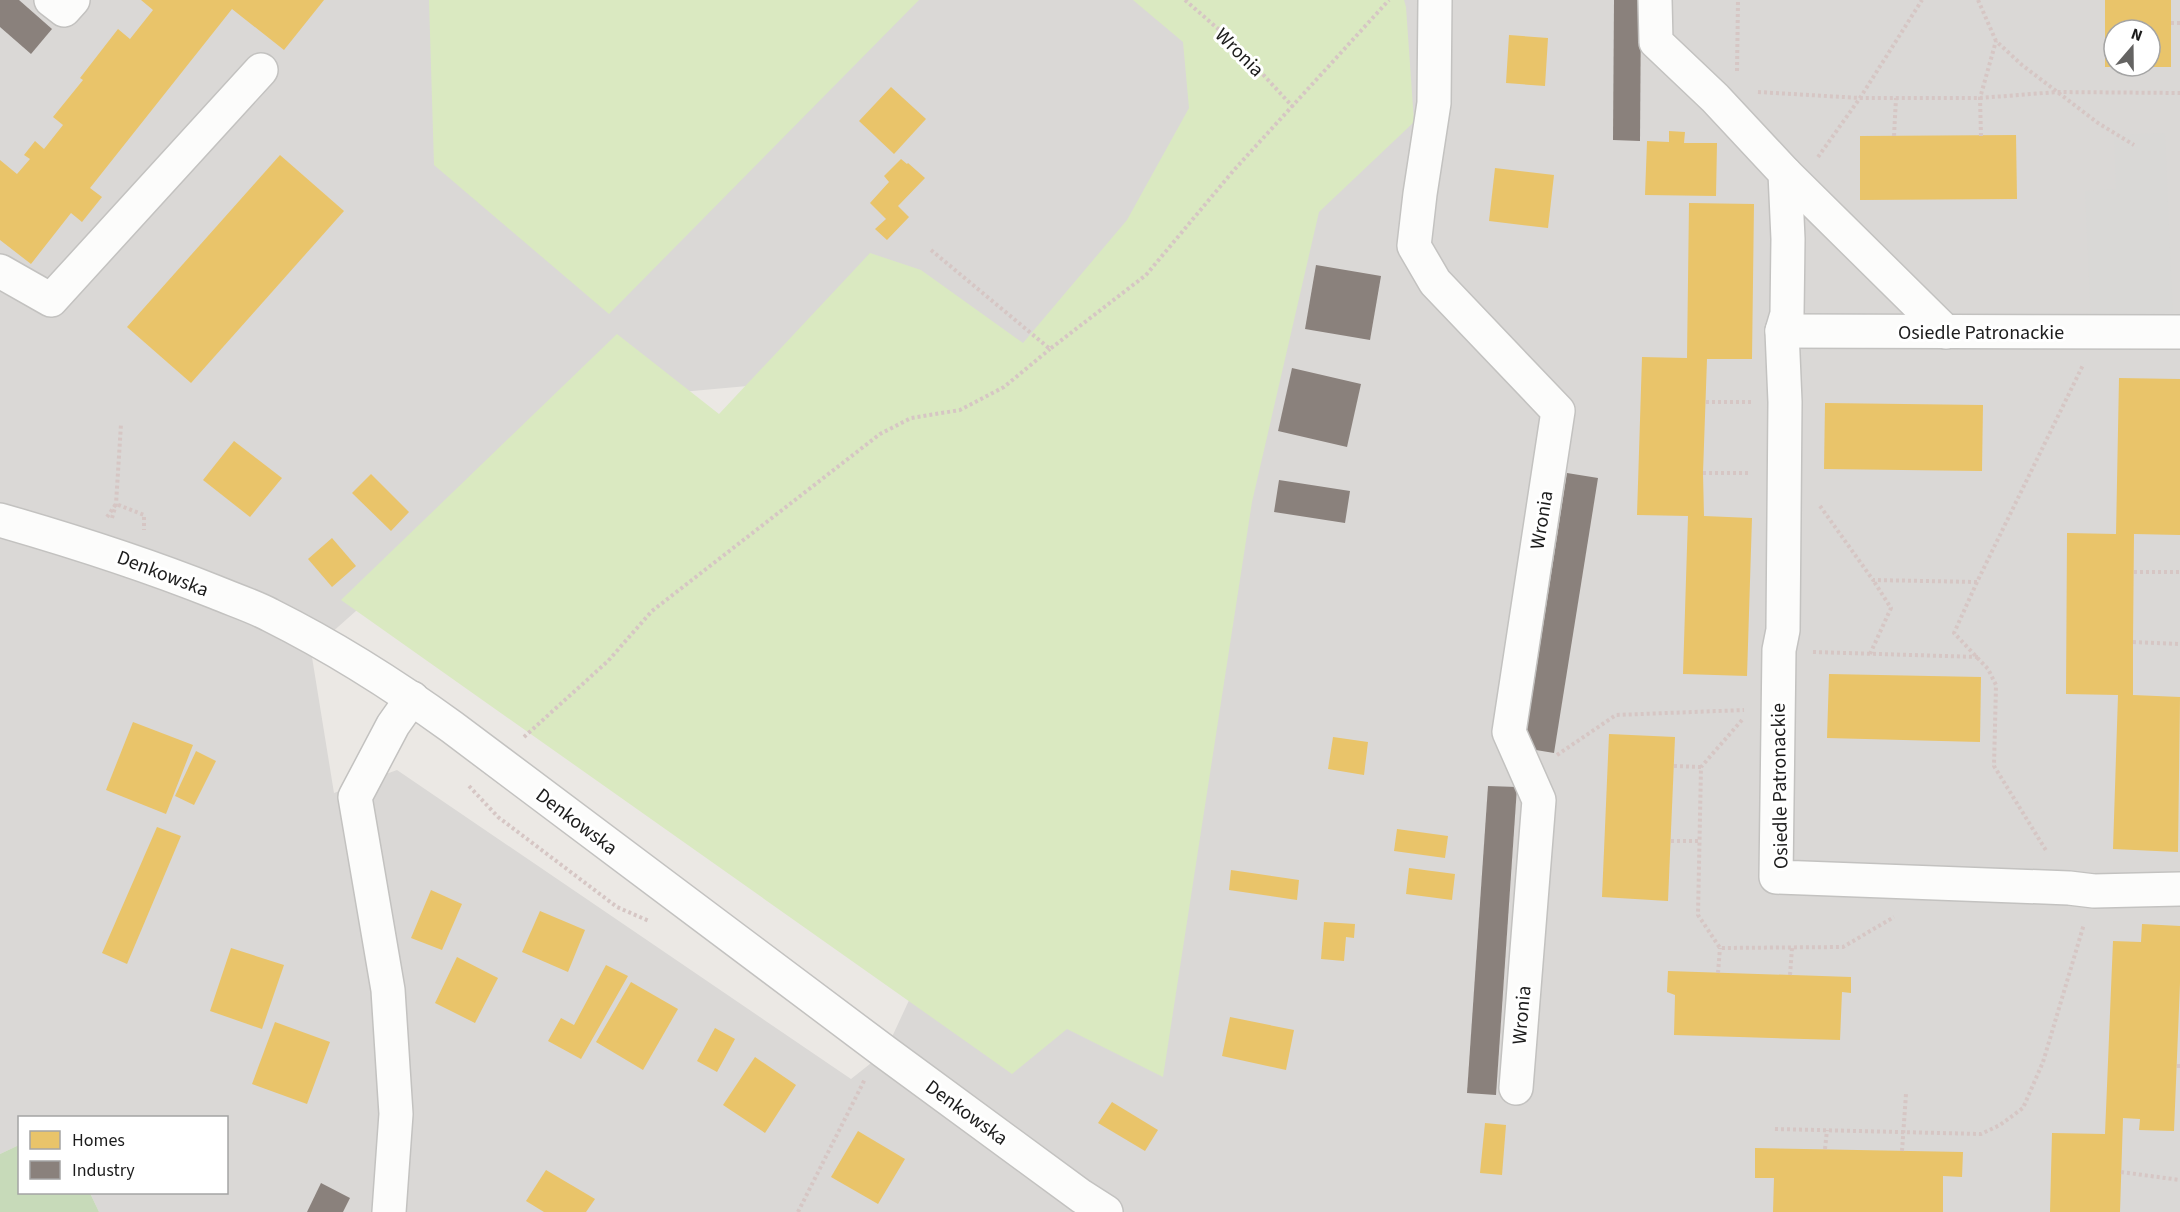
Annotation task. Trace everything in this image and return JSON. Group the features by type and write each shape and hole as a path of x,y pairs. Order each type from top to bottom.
{"street":[{"path":"51,0 64,10 73,0"},
{"name":"Wronia","path":"1435,0 1434,103 1414,246 1435,282 1558,411 1509,732 1518,757 1539,800 1516,1088"},
{"path":"1655,0 1656,42 1726,95 1791,180 1946,332"},
{"path":"0,271 51,300 261,70"},
{"name":"Osiedle Patronackie","path":"1791,180 1787,314 1782,331 1785,473 1783,630 1779,650 1776,877 2081,889 2180,889"},
{"name":"Osiedle Patronackie","path":"1782,331 2180,332"},
{"name":"Denkowska","path":"0,520 104,550 171,574 268,614 346,656 412,698 903,1066 1106,1212"},
{"path":"389,1212 396,1114 388,990 355,797 393,725 412,698"}],"path":[{"name":"Wronia","path":"1185,0 1232,41 1293,107"},
{"path":"521,740 608,661 652,611 880,434 911,418 960,410 1004,387 1146,275 1234,170 1389,0"},
{"path":"1738,0 1726,95 1980,98 2057,92 2180,93"},
{"path":"1791,180 1860,98 1922,0"},
{"path":"1978,0 1996,41 2022,65 2110,133 2134,145"},
{"path":"2171,24 2180,23"},
{"path":"1980,135 1980,98 1996,41"},
{"path":"1893,136 1896,98"},
{"path":"931,250 1050,349"},
{"path":"1775,1129 1981,1134 2000,1125 2023,1108 2043,1062 2081,889 1994,766 1996,685 1988,669 1954,633 2099,333"},
{"path":"1706,402 1785,402"},
{"path":"104,550 116,504 121,424"},
{"path":"1703,473 1785,473"},
{"path":"1819,504 1891,608 1870,654"},
{"path":"2134,572 2180,572"},
{"path":"1873,580 1977,582"},
{"path":"2133,642 2180,644"},
{"path":"1779,650 1978,657"},
{"path":"1518,757 1545,762 1616,716 1751,709"},
{"path":"1674,766 1701,767"},
{"path":"467,784 498,817 617,907 653,923"},
{"path":"1671,841 1700,841"},
{"path":"1718,973 1720,948"},
{"path":"1790,975 1792,948"},
{"path":"857,1071 875,1084"},
{"path":"798,1212 866,1078"},
{"path":"1902,1151 1906,1094"},
{"path":"1825,1149 1827,1130"},
{"path":"2121,1172 2180,1180"}],"shaded area":[{"path":"0,0 2180,0 2180,1212 99,1212 90,1194 228,1194 228,1116 18,1116 18,1145 0,1154","holes":["1239,290 885,1052 851,1079 397,770 334,793 311,651 593,400 991,364"]},
{"path":"2165,133 2173,317 2091,320 2085,191 2116,189 2114,135"}],"green space":[{"path":"429,0 919,0 609,314 434,165"},
{"path":"1133,0 1404,0 1414,122 1319,212 1252,502 1163,1077 1067,1029 1012,1074 341,600 617,334 719,414 870,253 921,270 1023,343 1127,220 1189,108 1183,42"},
{"path":"18,1145 18,1194 90,1194 99,1212 0,1212 0,1154"}],"building: Homes":[{"path":"141,0 324,0 284,50 232,9 90,188 102,197 82,222 71,213 31,264 0,240 0,160 17,174 30,159 24,155 35,141 44,149 63,125 53,117 83,80 80,78 118,29 130,39 153,10"},
{"path":"2105,0 2171,0 2171,67 2162,67 2162,18 2105,18"},
{"path":"1509,35 1548,38 1545,86 1506,83"},
{"path":"891,87 926,119 894,154 859,121"},
{"path":"1669,131 1685,132 1684,143 1717,143 1716,196 1645,195 1647,141 1669,142"},
{"path":"2016,135 2017,199 1860,200 1860,136"},
{"path":"280,155 344,211 191,383 127,327"},
{"path":"901,159 925,178 898,206 909,217 887,240 875,229 886,219 870,203 889,182 884,176"},
{"path":"1495,168 1554,175 1548,228 1489,221"},
{"path":"1689,203 1754,204 1752,359 1707,359 1703,473 1704,516 1752,518 1747,676 1683,674 1688,516 1637,515 1642,357 1687,358"},
{"path":"2119,378 2180,379 2180,535 2134,534 2133,642 2133,695 2180,697 2178,852 2113,849 2118,695 2066,694 2067,533 2116,534"},
{"path":"1825,403 1983,405 1982,471 1824,469"},
{"path":"234,441 282,478 250,517 203,480"},
{"path":"371,474 409,512 391,531 352,493"},
{"path":"332,538 356,566 332,587 308,559"},
{"path":"1829,674 1981,677 1980,742 1827,738"},
{"path":"133,722 193,745 166,814 106,790"},
{"path":"1609,734 1675,737 1668,901 1602,897"},
{"path":"1333,737 1368,742 1364,775 1328,769"},
{"path":"196,751 216,761 194,805 175,796"},
{"path":"157,827 181,836 127,964 102,953"},
{"path":"1397,829 1448,836 1445,858 1394,851"},
{"path":"1409,868 1455,874 1452,900 1406,894"},
{"path":"1231,870 1299,880 1297,900 1229,890"},
{"path":"431,890 462,904 442,950 411,938"},
{"path":"540,911 585,930 568,972 522,952"},
{"path":"1324,922 1355,924 1354,938 1346,937 1344,961 1321,959"},
{"path":"2142,924 2180,926 2174,1131 2139,1130 2140,1119 2123,1118 2120,1212 2050,1212 2052,1133 2105,1134 2113,941 2141,942"},
{"path":"231,948 284,965 262,1029 210,1011"},
{"path":"457,957 498,978 475,1023 435,1003"},
{"path":"606,965 628,976 581,1059 548,1041 561,1018 574,1025"},
{"path":"1668,971 1851,977 1851,993 1842,992 1840,1040 1674,1035 1675,995 1667,992"},
{"path":"631,982 678,1009 643,1070 596,1042"},
{"path":"1230,1017 1294,1030 1286,1070 1222,1056"},
{"path":"275,1022 330,1042 307,1104 252,1084"},
{"path":"715,1028 735,1039 717,1072 697,1061"},
{"path":"755,1057 796,1085 765,1133 723,1105"},
{"path":"1112,1102 1158,1130 1145,1151 1098,1123"},
{"path":"1485,1123 1506,1125 1502,1175 1480,1173"},
{"path":"858,1131 905,1159 878,1204 831,1177"},
{"path":"1755,1148 1963,1152 1962,1177 1943,1176 1943,1212 1773,1212 1774,1178 1755,1178"},
{"path":"546,1170 595,1199 586,1212 544,1212 526,1201"}],"building: Industry":[{"path":"0,0 19,0 52,29 31,54 0,27"},
{"path":"1614,0 1641,0 1640,141 1613,140"},
{"path":"1316,265 1381,276 1370,340 1305,329"},
{"path":"1292,368 1361,384 1347,447 1278,431"},
{"path":"1567,473 1598,478 1554,753 1524,748"},
{"path":"1279,480 1350,491 1345,523 1274,512"},
{"path":"1488,786 1517,787 1496,1095 1467,1093"},
{"path":"321,1183 350,1198 343,1212 307,1212"}]}
